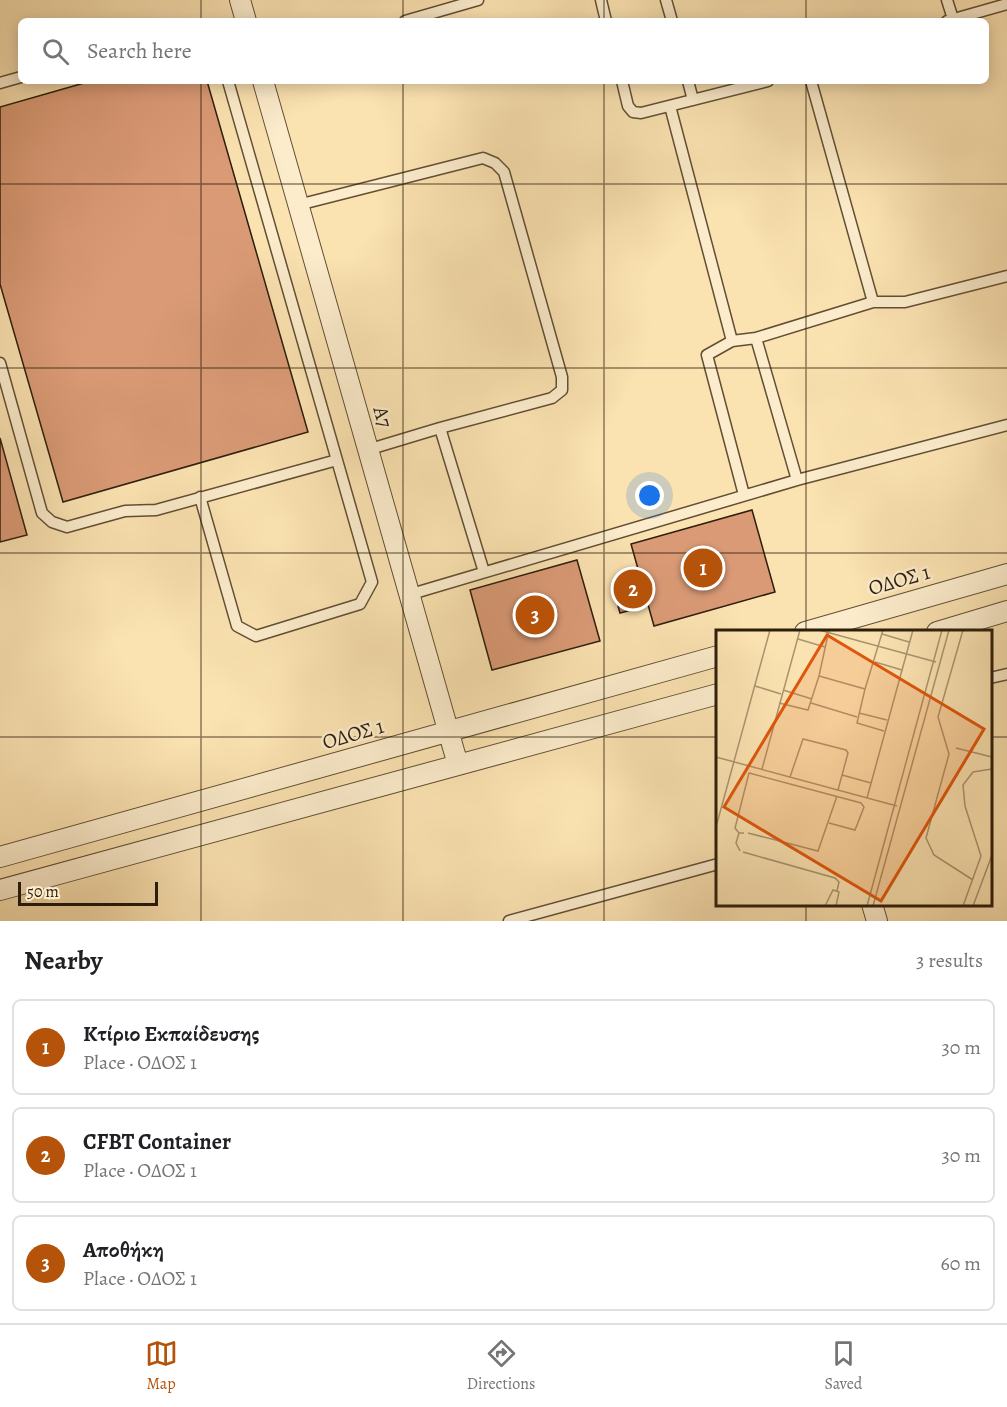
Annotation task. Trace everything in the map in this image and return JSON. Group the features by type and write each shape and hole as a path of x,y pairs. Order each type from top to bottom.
{"street":[{"path":"240,0 245,18"},
{"name":"Α7","path":"264,84 458,765"},
{"name":"ΟΔΟΣ 1","path":"812,630 1007,574"},
{"path":"944,630 1007,611"},
{"name":"ΟΔΟΣ 1","path":"0,857 716,656"},
{"path":"0,890 716,694"},
{"path":"873,906 877,921"}],"lane":[{"path":"415,18 478,0"},
{"path":"600,0 605,18"},
{"path":"666,0 671,18"},
{"path":"947,0 950,18"},
{"path":"957,18 1007,4"},
{"path":"0,83 18,78"},
{"path":"200,498 237,626 256,636 360,604 372,582 229,84"},
{"path":"623,84 628,106 633,112 641,113 756,84"},
{"path":"689,84 693,100"},
{"path":"812,84 873,302"},
{"path":"670,106 732,341"},
{"path":"298,205 483,158 495,163 504,172 562,376 562,390 552,398 367,450"},
{"path":"744,495 707,355 732,341 756,338 873,302 905,302 1007,276"},
{"path":"756,338 797,480"},
{"path":"0,363 42,513 52,522 67,528 125,511 156,510 337,460"},
{"path":"408,595 744,495 1007,425"},
{"path":"440,428 484,572"},
{"path":"992,678 1007,674"},
{"path":"508,921 716,864"}],"building":[{"path":"80,84 208,84 308,432 63,502 0,284 0,107"},
{"path":"0,438 27,535 0,542"},
{"path":"752,510 775,592 654,626 631,544"},
{"path":"577,560 600,641 492,670 470,590"},
{"path":"633,573 642,607 620,613 618,606 633,602 625,575"}],"place":[{"name":"Κτίριο Εκπαίδευσης","path":"703,568"},
{"name":"CFBT Container","path":"633,589"},
{"name":"Αποθήκη","path":"535,615"}]}
